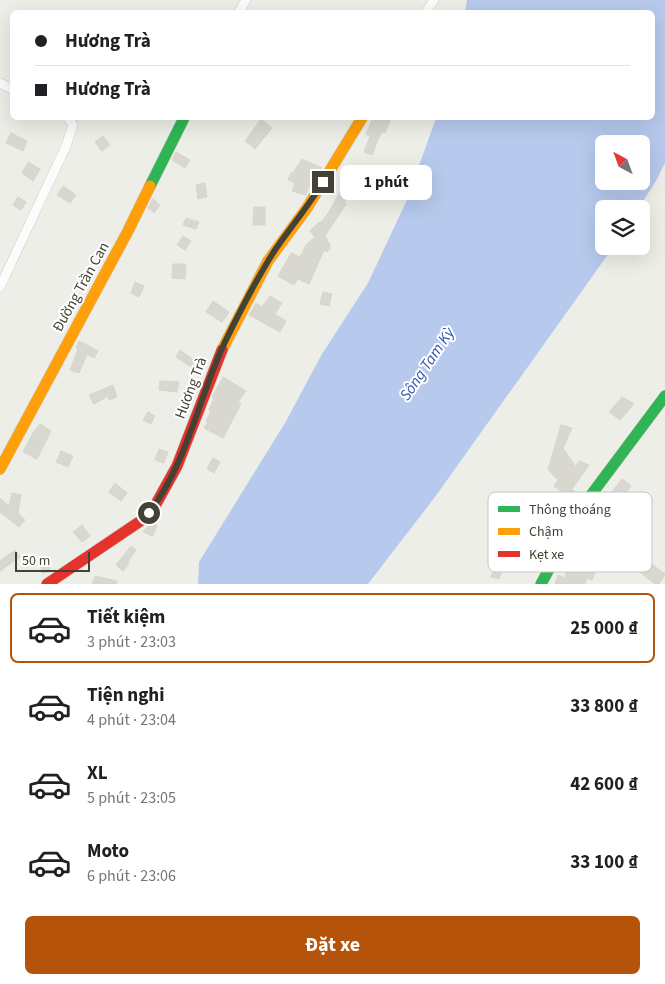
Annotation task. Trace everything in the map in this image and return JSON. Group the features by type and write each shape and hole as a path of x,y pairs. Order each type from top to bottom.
{"street":[{"path":"0,287 69,138 73,125 69,120"},
{"name":"Đường Trần Can","path":"0,468 128,231 183,120"},
{"name":"Hương Trà","path":"47,584 142,520 156,504 178,466 218,358 250,294 268,261 307,208 361,120"},
{"path":"592,492 665,396"},
{"path":"542,584 548,572"}],"water":[{"name":"Sông Tam Kỳ","path":"467,0 665,0 665,163 656,181 644,200 595,200 595,255 608,255 435,497 368,584 198,584 199,562 285,423 322,354 368,283 406,202 435,120 655,120 655,10 465,10"}],"building":[{"path":"260,120 272,128 255,149 245,141"},
{"path":"372,120 390,120 385,133 381,132 372,155 364,152 370,136 366,134"},
{"path":"11,133 27,141 23,151 6,143"},
{"path":"103,136 110,145 102,151 95,142"},
{"path":"176,152 190,160 185,168 172,160"},
{"path":"302,159 322,168 318,175 316,174 306,195 292,191 295,183 288,180"},
{"path":"28,162 40,169 33,181 22,173"},
{"path":"350,179 355,182 344,203 346,204 325,236 330,248 327,252 324,250 309,284 298,279 294,285 278,276 291,253 300,257 306,245 315,237 310,231 327,215 343,187"},
{"path":"205,183 207,197 198,199 196,185"},
{"path":"63,186 76,195 70,203 57,195"},
{"path":"18,197 26,202 21,210 13,205"},
{"path":"153,199 160,205 154,213 148,208"},
{"path":"254,207 265,207 265,225 253,225"},
{"path":"186,218 199,222 196,229 183,225"},
{"path":"183,236 191,241 185,250 177,245"},
{"path":"173,264 186,264 185,279 172,278"},
{"path":"135,282 144,286 139,297 131,293"},
{"path":"323,292 332,294 329,306 320,304"},
{"path":"270,296 282,303 275,314 286,321 280,332 249,315 256,303 262,307"},
{"path":"213,301 229,312 222,322 206,312"},
{"path":"79,341 98,351 94,358 87,354 79,373 70,370"},
{"path":"180,350 195,361 191,367 176,357"},
{"path":"223,377 246,391 238,402 241,404 223,438 204,428 211,411 209,410 214,398 212,397"},
{"path":"160,381 179,382 177,392 159,390"},
{"path":"113,385 117,397 109,400 108,396 94,404 89,395"},
{"path":"622,397 634,404 620,420 609,412"},
{"path":"148,412 155,416 151,424 143,420"},
{"path":"40,424 51,431 37,459 23,452"},
{"path":"561,425 572,428 563,448 576,467 579,461 589,465 572,489 575,492 562,492 554,486 558,480 548,470"},
{"path":"159,449 168,452 164,463 155,460"},
{"path":"61,451 73,456 68,467 56,462"},
{"path":"213,458 220,462 214,473 207,469"},
{"path":"622,479 631,486 626,492 612,492"},
{"path":"115,483 127,493 121,501 109,492"},
{"path":"12,493 21,495 18,513 25,520 19,527 0,512 0,498 9,506"},
{"path":"151,522 157,525 153,536 143,532"},
{"path":"82,525 90,536 82,542 73,532"},
{"path":"131,546 136,550 123,571 116,565"},
{"path":"15,550 20,557 0,571 0,561"},
{"path":"49,563 50,572 42,573 41,564"},
{"path":"652,564 665,574 659,584 655,584 640,572 652,572"},
{"path":"493,572 501,572 499,579 491,577"},
{"path":"566,572 596,572 592,580 587,578 585,584 555,584 558,575 565,578"},
{"path":"95,576 117,581 116,584 92,584"}],"traffic: fast":[{"path":"150,186 183,120"},
{"path":"593,492 665,396"},
{"path":"541,584 548,572"}],"traffic: slow":[{"path":"222,350 268,261 307,208 361,120"},
{"path":"0,469 128,231 150,186"}],"traffic: jam":[{"path":"47,584 142,520 156,504 177,466 222,350"}],"route":[{"path":"149,513 164,492 178,466 218,358 250,294 268,261 307,208 323,182"}]}
